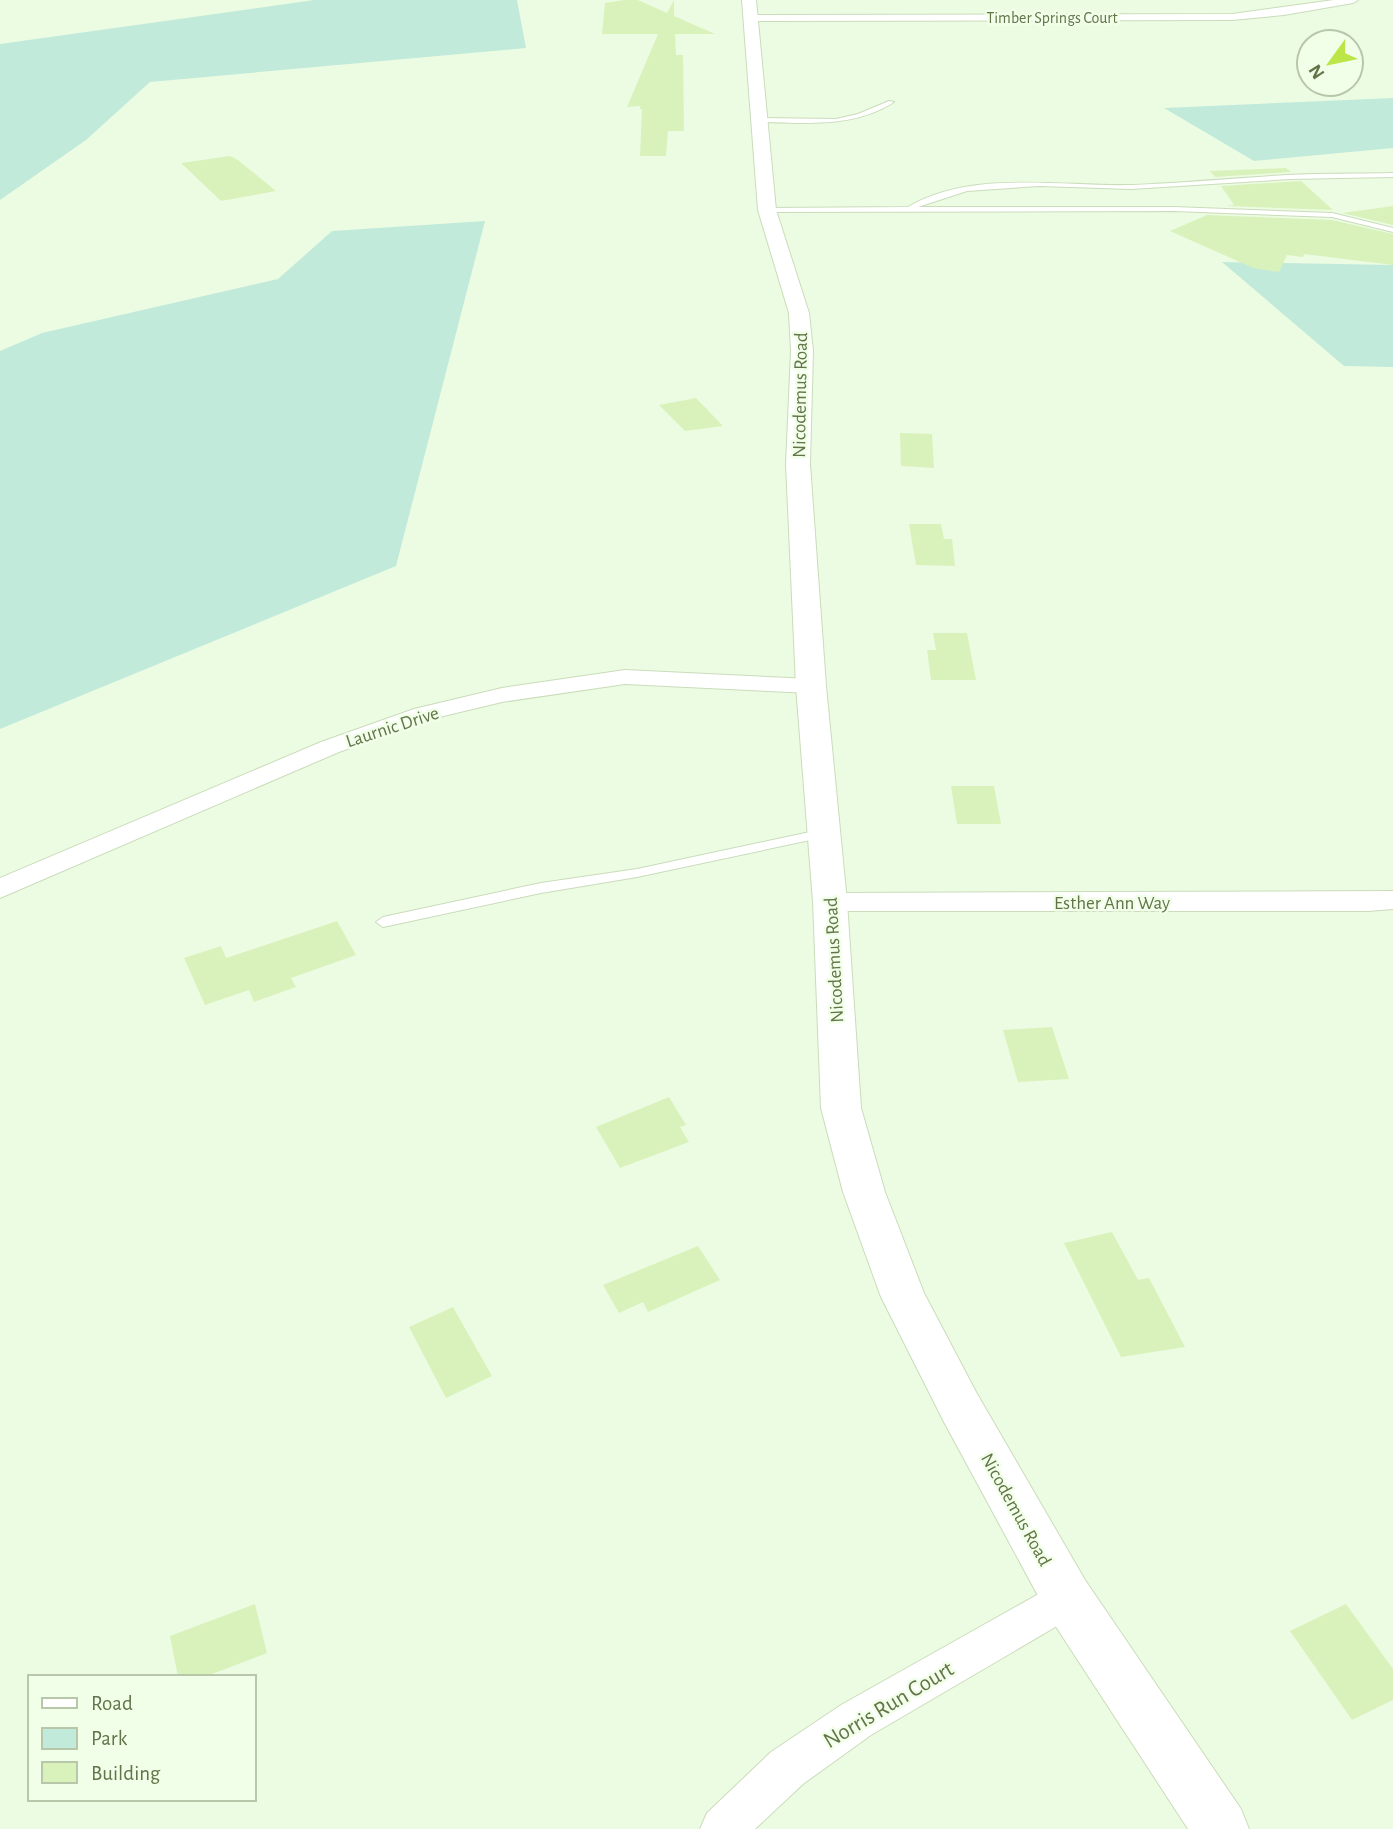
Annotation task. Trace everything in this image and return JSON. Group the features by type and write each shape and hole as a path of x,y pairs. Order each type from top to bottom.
{"street":[{"name":"Timber Springs Court","path":"750,9 1222,17 1284,12 1353,0"},
{"name":"Nicodemus Road","path":"750,9 767,210 799,313 802,351 798,464 811,686 830,902 841,1108 864,1192 904,1297 960,1407 1067,1598 1222,1829"},
{"name":"Laurnic Drive","path":"0,889 330,747 424,715 502,695 625,677 811,686"},
{"name":"Esther Ann Way","path":"830,902 1393,900"},
{"name":"Norris Run Court","path":"723,1829 787,1768 856,1720 1067,1598"}],"lane":[{"path":"760,120 836,121 891,102"},
{"path":"909,209 931,199 967,189 1040,184 1130,187 1290,177 1393,175"},
{"path":"767,210 1174,209 1332,215 1393,230"},
{"path":"383,922 541,888 638,873 824,833"}],"green space":[{"path":"314,0 517,0 526,48 150,82 86,140 0,200 0,44"},
{"path":"1393,98 1393,148 1254,161 1164,108"},
{"path":"485,221 396,566 0,729 0,351 42,333 278,279 332,231"},
{"path":"1222,262 1393,265 1393,367 1344,366"}],"building":[{"path":"638,0 667,13 674,0 674,16 715,34 675,34 676,55 683,55 684,131 668,131 666,156 640,156 642,109 640,106 627,107 658,34 602,34 605,3"},
{"path":"230,156 276,191 221,201 181,163"},
{"path":"1286,168 1291,172 1215,177 1210,171"},
{"path":"1301,181 1333,210 1226,206 1234,205 1221,186"},
{"path":"1393,206 1393,225 1342,213"},
{"path":"1207,215 1332,220 1393,234 1393,265 1304,254 1303,257 1287,255 1279,272 1253,268 1170,231"},
{"path":"696,398 723,426 685,431 659,405"},
{"path":"900,433 932,434 934,468 901,466"},
{"path":"909,524 941,524 944,539 952,539 955,566 916,565"},
{"path":"933,633 967,633 976,680 931,680 927,650 936,650"},
{"path":"951,786 994,786 1001,824 957,824"},
{"path":"337,921 356,955 291,978 296,987 254,1002 249,990 205,1005 184,958 221,946 226,958"},
{"path":"1052,1027 1069,1079 1018,1082 1003,1030"},
{"path":"669,1097 686,1125 680,1127 689,1142 620,1168 596,1127"},
{"path":"1112,1232 1138,1280 1149,1278 1185,1347 1121,1357 1064,1243"},
{"path":"698,1246 720,1280 648,1312 643,1302 619,1313 603,1285"},
{"path":"453,1307 492,1376 446,1398 409,1327"},
{"path":"255,1604 267,1653 209,1675 178,1675 170,1636"},
{"path":"1346,1604 1393,1669 1393,1700 1352,1720 1290,1631"}]}
